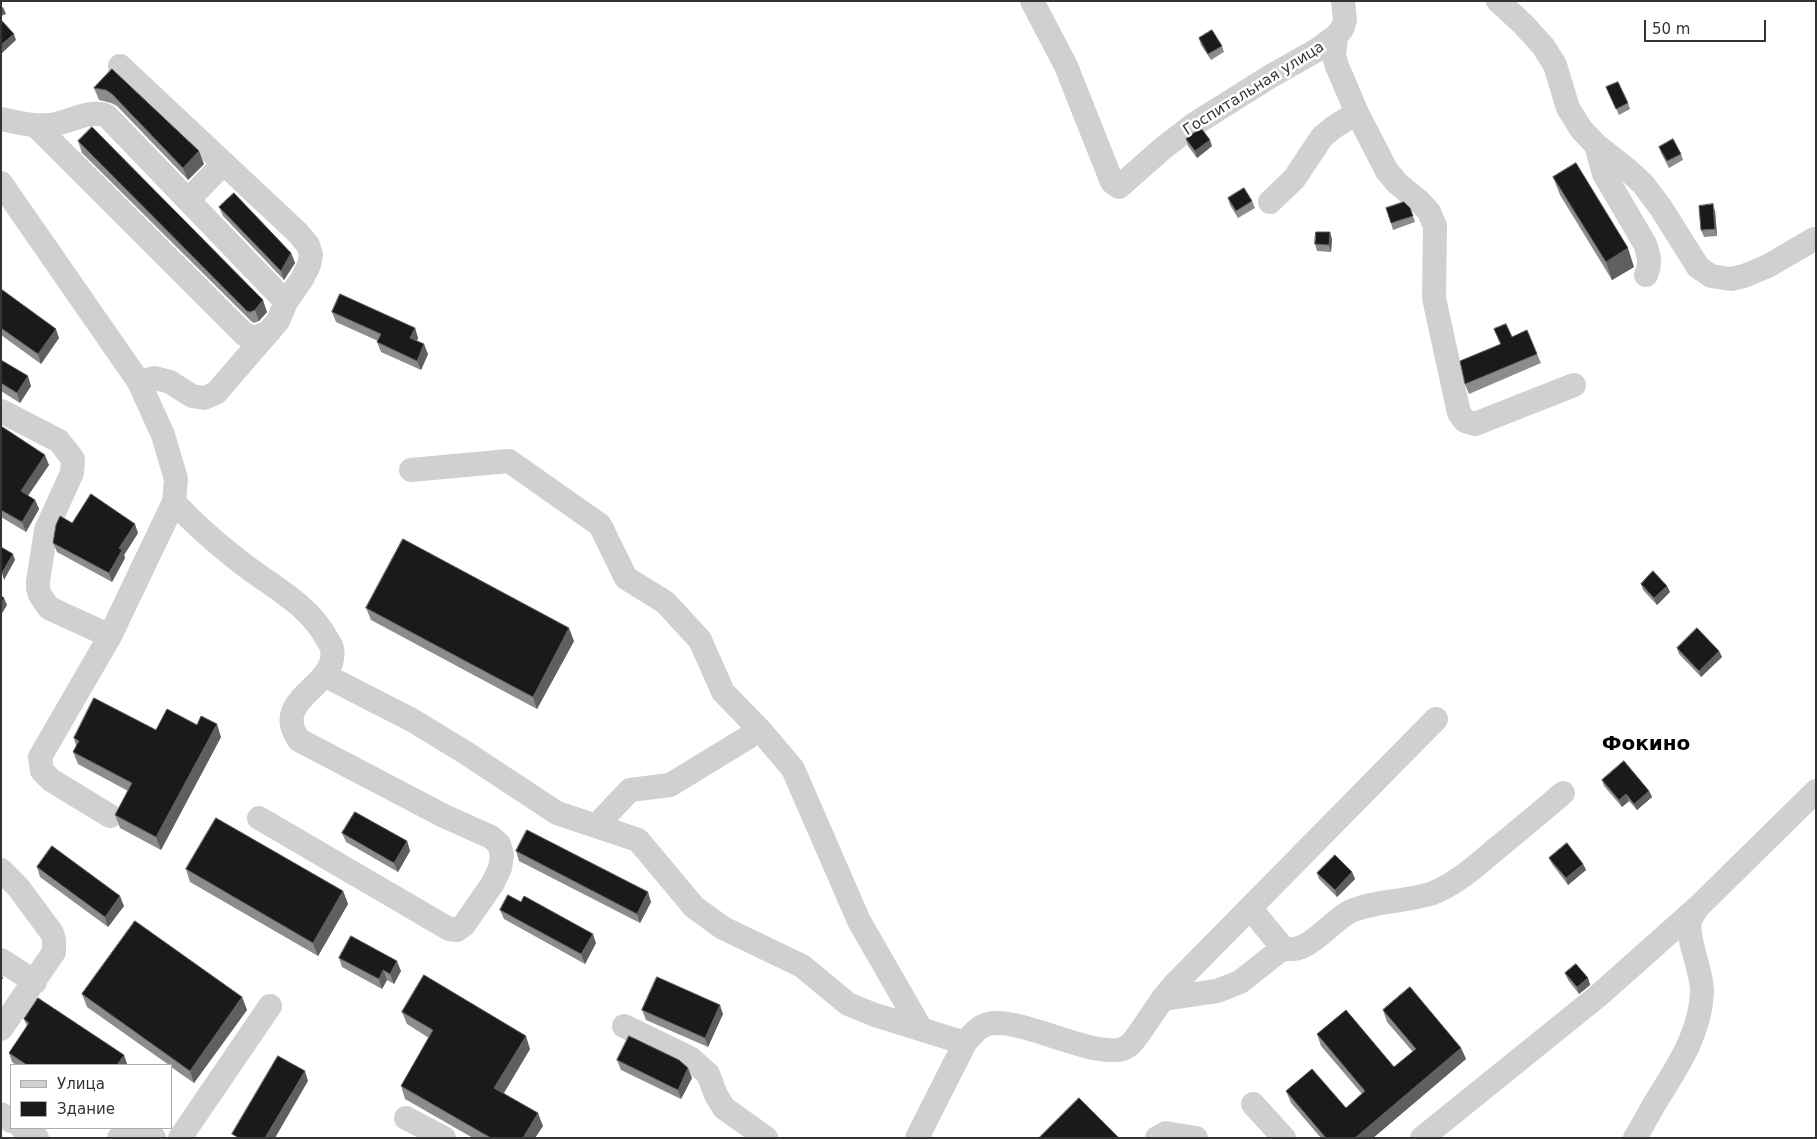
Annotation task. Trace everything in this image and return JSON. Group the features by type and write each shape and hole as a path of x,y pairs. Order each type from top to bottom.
{"street":[{"name":"Госпитальная улица","path":"1032,1 1066,66 1112,182 1119,187 1162,149 1193,125 1271,76 1317,50 1336,36 1342,29 1345,20 1343,1"},
{"path":"1498,1 1543,46 1555,65 1568,108 1580,129 1596,145 1643,184 1666,214 1698,268 1711,276 1731,278 1744,276 1768,266 1814,239"},
{"path":"1336,36 1334,56 1357,113 1387,171 1397,183 1429,212 1435,226 1434,298 1459,413 1465,421 1475,424 1574,385"},
{"path":"120,66 298,233 308,245 311,255 309,266 286,302 278,321 216,393 204,398 192,396 170,382 155,378 139,382"},
{"path":"1,118 25,124 48,126 100,113 107,116 286,302"},
{"path":"1270,202 1294,179 1322,137 1334,126 1357,113"},
{"path":"35,125 244,334 255,338 270,331"},
{"path":"1596,145 1604,174 1645,244 1649,255 1649,267 1646,275"},
{"path":"188,200 224,163"},
{"path":"1,183 139,382 163,436 176,478 174,502 110,636 40,758 42,771 51,780 110,816"},
{"path":"1,411 59,441 73,459 72,473 46,530 38,581 40,595 49,608 110,636"},
{"path":"411,470 509,460 600,525 626,578 664,602 700,640 723,692 760,730 793,769 859,921 921,1029"},
{"path":"174,502 190,520 296,603 322,630 332,649 331,664 324,675 294,707 291,720 292,730 299,740 444,816 491,837 499,844 502,855 500,868 493,883 464,925 456,930 449,929 259,818"},
{"path":"324,675 412,720 557,813 638,840 694,907 723,928 802,966 848,1004 875,1015 965,1043"},
{"path":"917,1138 965,1043 975,1030 988,1024 1004,1023 1116,1052 1129,1046 1162,999 1436,719"},
{"path":"596,826 630,790 670,785 760,730"},
{"path":"1422,1138 1598,996 1699,906 1815,792"},
{"path":"1250,908 1283,948 1291,950 1304,946 1349,912 1368,905 1434,892 1460,880 1563,793"},
{"path":"1,870 18,888 52,933 54,940 54,952 1,1029"},
{"path":"1635,1138 1684,1056 1694,1030 1702,993 1699,966 1690,934 1690,922 1699,906"},
{"path":"1162,999 1217,991 1240,982 1283,948"},
{"path":"1,960 35,982"},
{"path":"180,1138 270,1006"},
{"path":"624,1026 690,1058 708,1074 716,1095 724,1108 766,1138"},
{"path":"1253,1104 1284,1138"},
{"path":"406,1118 444,1138"},
{"path":"24,1129 37,1138"},
{"path":"119,1138 131,1129 143,1130 154,1138"},
{"path":"1157,1138 1166,1133 1196,1138"}],"building":[{"path":"1,22 14,34 1,45"},
{"path":"1212,30 1222,46 1208,54 1199,38"},
{"path":"112,69 199,151 183,168 112,94 106,90 94,88"},
{"path":"1618,82 1628,103 1616,109 1606,87"},
{"path":"92,127 263,300 255,310 247,311 78,141"},
{"path":"1201,128 1210,140 1195,151 1186,139"},
{"path":"1673,139 1681,154 1667,161 1659,147"},
{"path":"1576,163 1628,248 1606,262 1553,177"},
{"path":"1244,188 1252,201 1236,211 1228,198"},
{"path":"234,193 291,253 281,271 219,207"},
{"path":"1404,202 1410,208 1413,216 1391,223 1386,208"},
{"path":"1713,204 1715,229 1701,230 1699,206"},
{"path":"1316,232 1330,232 1329,245 1315,244"},
{"path":"1,289 56,329 38,354 1,328"},
{"path":"340,294 415,328 410,338 424,344 417,361 377,342 381,334 332,312"},
{"path":"1506,324 1512,337 1527,330 1537,354 1465,384 1460,361 1501,344 1494,329"},
{"path":"1,360 28,376 17,393 1,383"},
{"path":"1,426 45,455 21,491 35,500 22,522 1,510"},
{"path":"91,494 135,524 119,548 122,550 109,573 53,543 56,525 60,516 72,523"},
{"path":"403,539 569,628 533,697 366,608"},
{"path":"1,547 13,554 2,573 1,573"},
{"path":"1653,571 1667,586 1654,598 1641,584"},
{"path":"1697,628 1719,651 1699,671 1677,648"},
{"path":"94,698 156,730 167,709 197,725 201,716 217,724 156,837 115,815 132,783 73,752 79,741 74,738"},
{"path":"1624,761 1649,791 1634,804 1626,794 1619,800 1602,780"},
{"path":"355,812 407,841 394,863 342,833"},
{"path":"216,818 343,891 313,943 186,869"},
{"path":"527,830 648,892 637,914 516,851"},
{"path":"1567,843 1583,864 1566,878 1549,858"},
{"path":"52,846 120,896 105,917 37,867"},
{"path":"1335,855 1352,872 1335,890 1317,873"},
{"path":"508,895 521,902 524,896 593,934 581,954 500,910"},
{"path":"135,921 242,997 190,1071 82,994"},
{"path":"351,936 397,961 390,974 383,970 379,979 339,958"},
{"path":"1576,964 1588,978 1577,987 1565,973"},
{"path":"424,975 526,1036 494,1088 538,1113 523,1138 491,1138 401,1086 433,1030 402,1012"},
{"path":"657,977 720,1005 705,1038 642,1010"},
{"path":"1410,987 1461,1048 1355,1138 1326,1138 1286,1091 1312,1069 1346,1108 1365,1091 1317,1034 1346,1010 1394,1067 1416,1049 1383,1010"},
{"path":"38,998 124,1055 118,1064 26,1064 9,1053 29,1023 24,1019"},
{"path":"629,1036 679,1060 688,1068 678,1090 617,1060"},
{"path":"278,1056 305,1071 265,1138 239,1138 232,1134"},
{"path":"1079,1098 1119,1138 1039,1138"}],"district":[{"name":"Фокино","path":"1646,745"}]}
